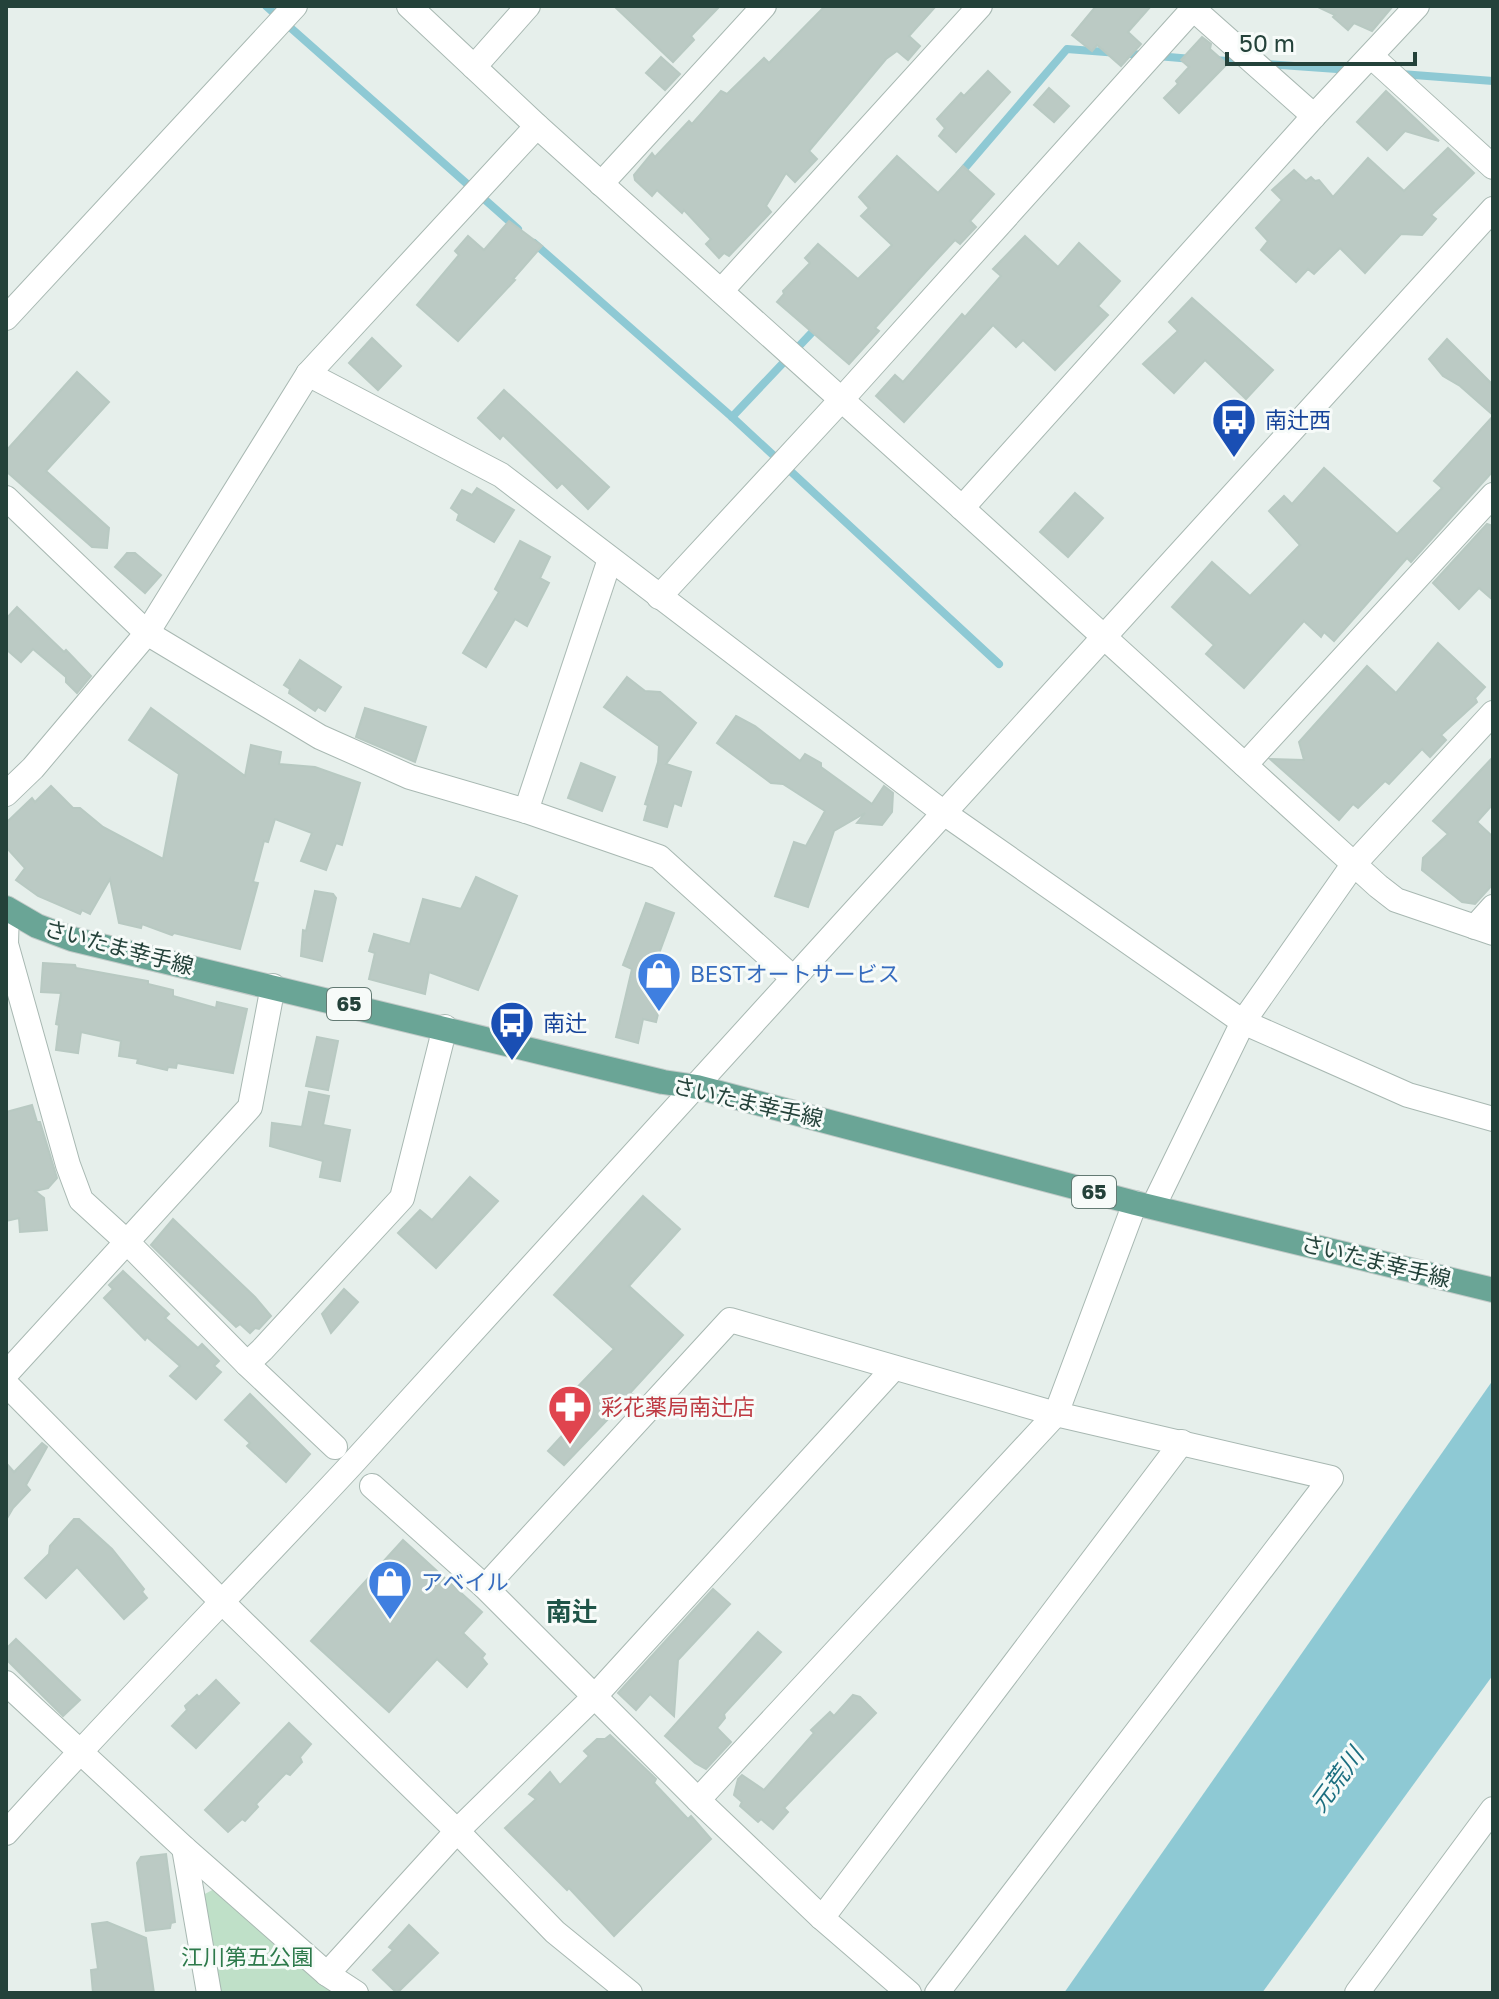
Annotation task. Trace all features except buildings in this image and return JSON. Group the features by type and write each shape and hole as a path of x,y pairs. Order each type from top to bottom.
{"main road":[{"name":"さいたま幸手線","path":"7,908 37,926 72,939 663,1082 697,1087 1144,1205 1493,1290"}],"street":[{"path":"6,318 295,6"},
{"path":"409,6 537,126 1105,637 1353,865 1396,900 1484,930 1493,907"},
{"path":"474,67 528,6"},
{"path":"601,184 764,6"},
{"path":"721,291 980,6"},
{"path":"962,508 1314,116 1417,6"},
{"path":"659,597 842,399 1192,7 1314,116"},
{"path":"1371,56 1493,167"},
{"path":"6,794 33,768 147,633 308,374 537,126"},
{"path":"6,1833 80,1750 223,1603 697,1087 1493,209"},
{"path":"308,374 501,475 944,813 1243,1022 1408,1095 1493,1119"},
{"path":"1245,765 1493,495"},
{"path":"6,498 147,633 320,737 410,777 526,811 659,857 793,978"},
{"path":"526,811 610,559"},
{"path":"698,1800 1056,1414 1144,1205 1243,1022 1353,865 1493,713"},
{"path":"7,908 6,944 68,1165 81,1200 335,1447"},
{"path":"6,1374 250,1107 273,986"},
{"path":"247,1364 402,1198 445,1027"},
{"path":"485,1587 730,1320 1056,1414 1331,1478 937,1993"},
{"path":"327,1974 457,1831 594,1697 894,1368"},
{"path":"6,1384 555,1932 630,1993"},
{"path":"822,1918 1182,1442"},
{"path":"372,1486 485,1587 698,1800 822,1918 909,1993"},
{"path":"6,1683 184,1848 327,1974 356,1993"},
{"path":"1357,1993 1493,1809"},
{"path":"184,1848 209,1993"}],"green space":[{"name":"江川第五公園","path":"218,1887 346,1993 217,1993 201,1896"}],"water":[{"name":"元荒川","path":"1493,1380 1493,1675 1262,1993 1064,1993"}],"waterway":[{"path":"266,6 518,229"},
{"path":"959,175 1067,49 1144,55"},
{"path":"1157,56 1192,59"},
{"path":"1213,60 1243,62"},
{"path":"1265,64 1351,70"},
{"path":"1401,74 1493,81"},
{"path":"534,243 732,417 999,664"},
{"path":"732,417 819,325"}],"place":[{"name":"南辻西","path":"1234,459"},
{"name":"BESTオートサービス","path":"659,1013"},
{"name":"南辻","path":"512,1062"},
{"name":"彩花薬局南辻店","path":"570,1446"},
{"name":"アベイル","path":"390,1621"}],"district":[{"name":"南辻","path":"572,1612"}]}
